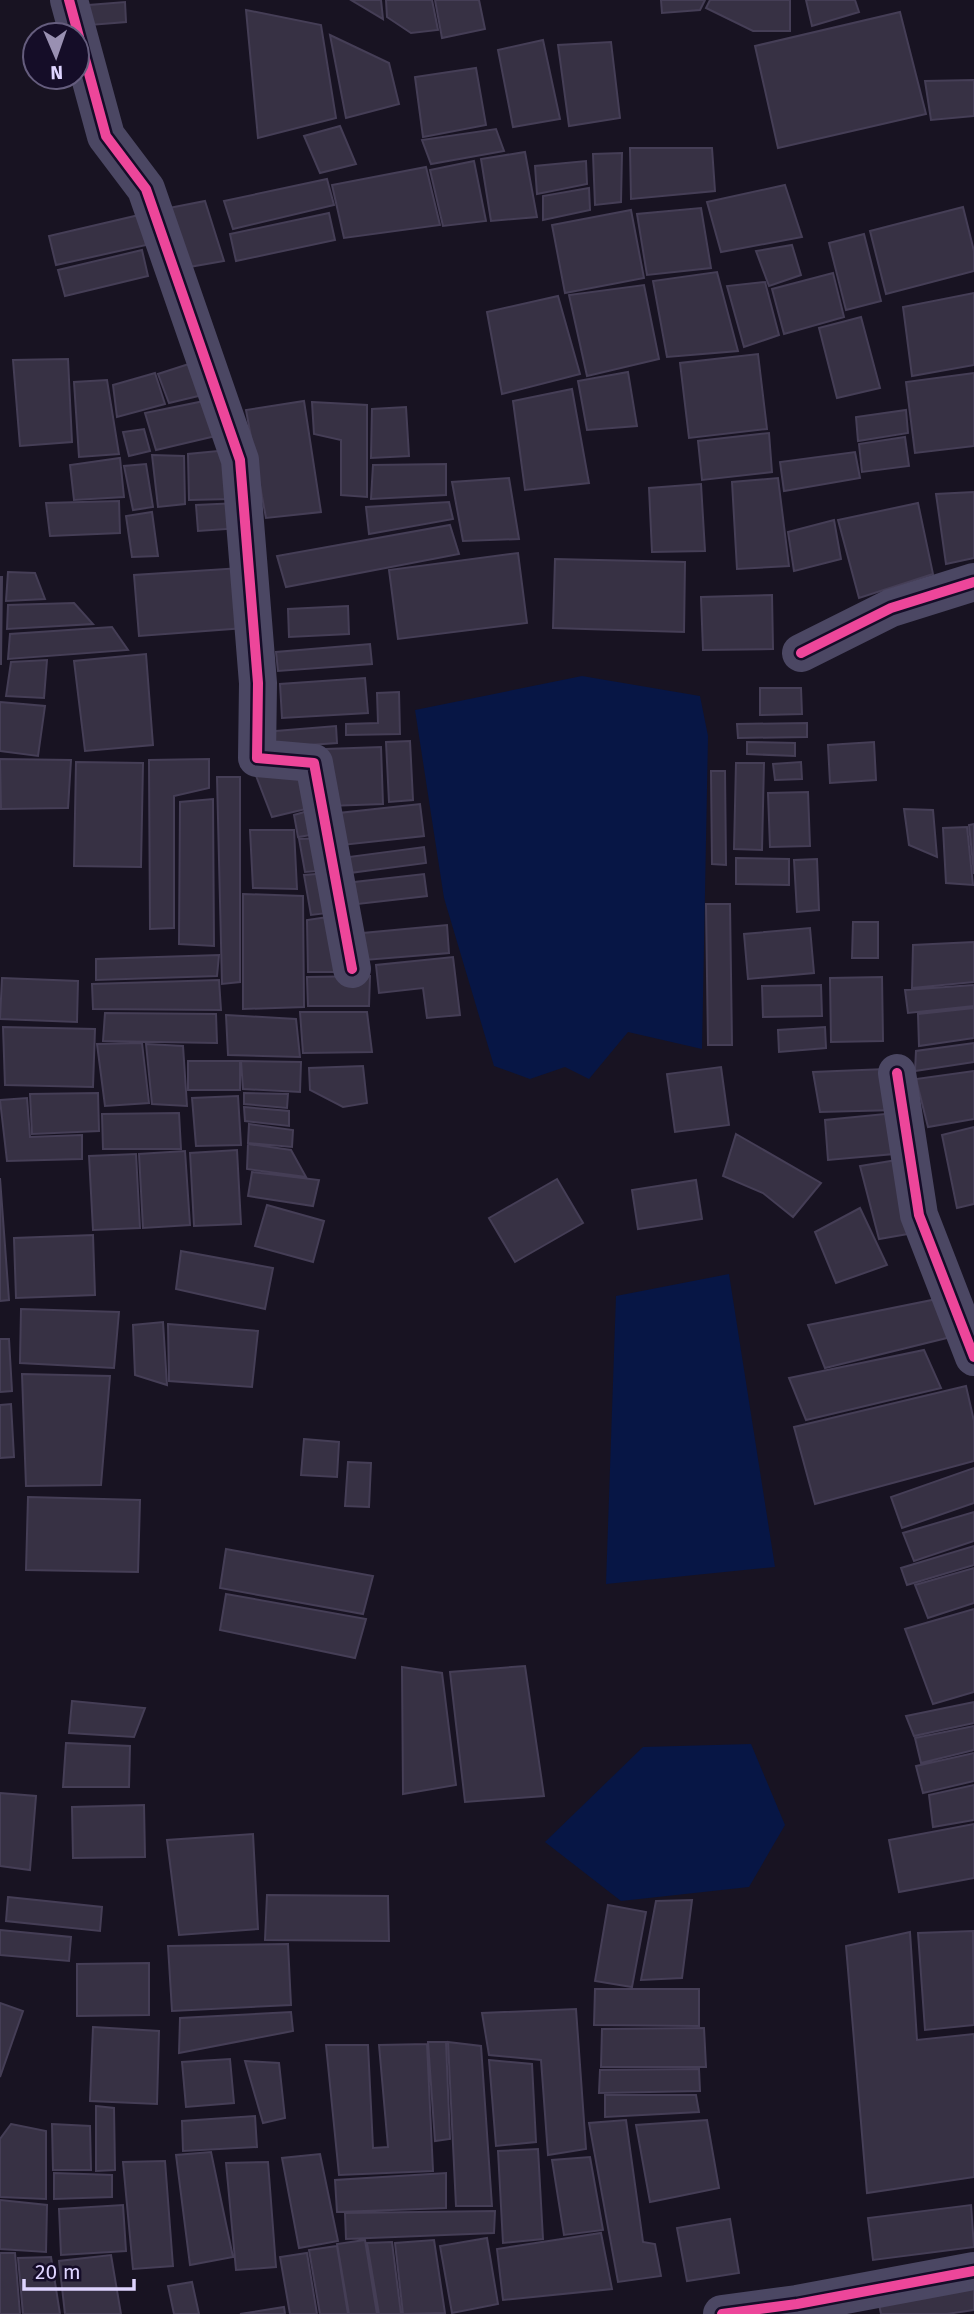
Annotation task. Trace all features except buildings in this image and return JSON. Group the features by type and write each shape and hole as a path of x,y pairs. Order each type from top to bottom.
{"street":[{"path":"69,0 106,136 146,189 240,460 258,683 257,758 314,763 352,969"},
{"path":"801,653 891,608 974,582"},
{"path":"897,1073 919,1215 974,1357"},
{"path":"729,2314 974,2271"}],"water":[{"path":"582,676 700,696 708,736 702,1049 628,1032 589,1079 565,1067 530,1079 494,1066 444,898 415,710"},
{"path":"729,1274 775,1567 606,1584 616,1296"},
{"path":"751,1744 785,1825 749,1887 621,1901 545,1842 643,1747"}],"cycle path":[{"path":"69,0 106,136 146,189 240,460 258,683 257,758 314,763 352,969"},
{"path":"801,653 891,608 974,582"},
{"path":"897,1073 919,1215 974,1357"},
{"path":"722,2314 797,2304 974,2271"}]}
